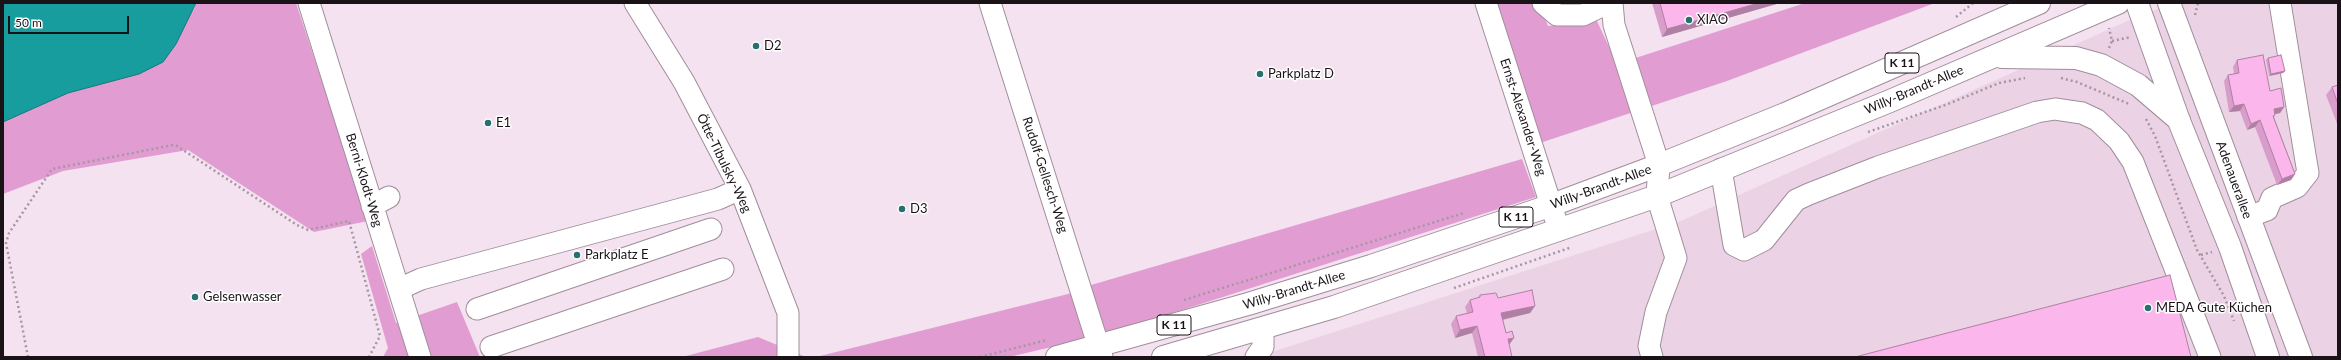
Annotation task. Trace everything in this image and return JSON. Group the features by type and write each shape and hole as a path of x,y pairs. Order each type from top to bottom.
{"main road":[{"name":"Willy-Brandt-Allee","path":"1052,348 1101,352 1371,266 1552,205 1659,165 1785,114 2022,7 2039,3"},
{"name":"Willy-Brandt-Allee","path":"1163,357 1342,305 1657,196 1993,57 2118,3"},
{"path":"2137,3 2179,120 2230,247 2268,357"},
{"name":"Adenauerallee","path":"2169,3 2301,357"},
{"path":"1993,57 2052,56 2076,58 2101,65 2138,85 2179,120"}],"street":[{"name":"Ötte-Tibulsky-Weg","path":"635,3 684,82 740,189 788,312 788,357"},
{"name":"Rudolf-Gellesch-Weg","path":"990,3 1101,352"},
{"name":"Ernst-Alexander-Weg","path":"1486,3 1559,230"},
{"path":"1543,3 1557,15 1583,15 1608,3"},
{"path":"1612,3 1614,25 1659,165 1657,196 1676,258 1656,312 1649,346 1652,357"},
{"path":"2248,217 2267,210 2272,198 2297,188 2308,173 2280,3"},
{"name":"Berni-Klodt-Weg","path":"315,6 380,202 399,289 420,357"},
{"path":"1721,170 1734,245 1744,250 1764,240 1796,200 1809,194 1878,167 2037,112 2055,109 2082,113 2097,120 2118,141 2133,162 2210,357"},
{"path":"399,289 421,279 718,199 740,189"},
{"path":"477,309 711,229"},
{"path":"491,347 723,269"},
{"path":"1256,357 1263,348 1263,328"}],"path":[{"path":"1951,22 1973,3"},
{"path":"2092,89 2136,108"},
{"path":"2146,118 2155,136 2197,250 2224,296 2234,323"},
{"path":"28,357 6,243 8,233 52,169 173,145 177,146 297,225 308,230 349,221 380,336 369,357"},
{"path":"1177,303 1471,211"},
{"path":"980,357 1052,348"}],"shaded area":[{"path":"196,3 296,3 368,221 314,232 188,150 63,171 3,194 3,122 68,93 139,74 194,9"},
{"path":"1493,3 1539,3 1548,26 1596,19 1617,64 1805,3 1935,3 1727,81 1540,143"},
{"path":"2173,3 2338,3 2338,357 1256,357 1681,221 2132,19"},
{"path":"1522,159 1536,197 1107,334 1009,357 816,357 1072,293 1091,285"},
{"path":"372,246 396,323 457,302 480,357 383,357 388,348 361,254"},
{"path":"758,337 806,357 682,357"}],"water":[{"path":"3,3 196,3 176,44 163,62 139,74 68,93 3,122"}],"building":[{"path":"1660,3 1759,3 1667,29"},
{"path":"2263,55 2270,91 2281,88 2284,107 2274,109 2275,115 2273,116 2295,174 2282,179 2260,120 2251,124 2244,104 2234,106 2228,75 2239,73 2237,60"},
{"path":"2281,55 2285,71 2271,74 2268,58"},
{"path":"2338,85 2338,104 2332,87"},
{"path":"2170,275 2191,357 1855,357"},
{"path":"1532,290 1535,306 1501,313 1506,333 1512,331 1514,338 1508,339 1512,357 1485,357 1477,326 1460,330 1456,316 1473,312 1470,300 1480,297 1480,295 1496,293 1498,298"}],"place":[{"name":"XIAO","path":"1689,20"},
{"name":"D2","path":"756,46"},
{"name":"Parkplatz D","path":"1260,74"},
{"name":"E1","path":"488,123"},
{"name":"D3","path":"902,209"},
{"name":"Parkplatz E","path":"577,255"},
{"name":"Gelsenwasser","path":"195,297"},
{"name":"MEDA Gute Küchen","path":"2148,308"}]}
